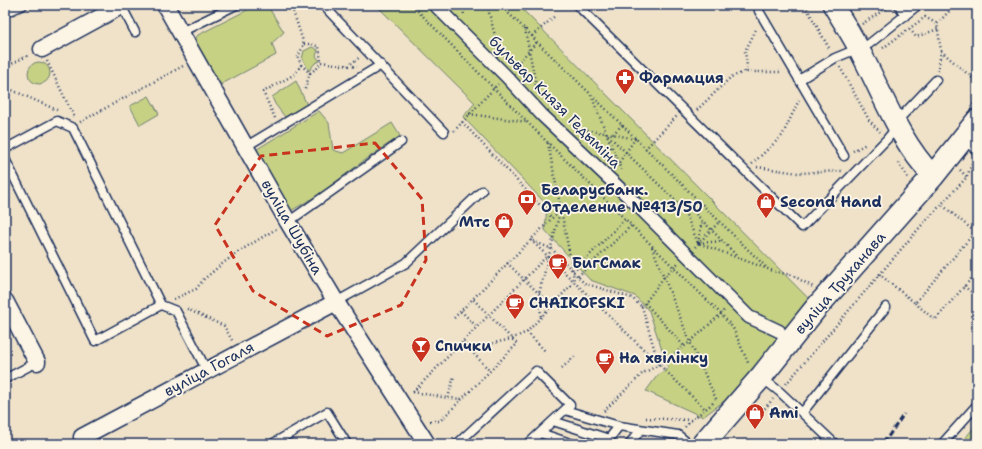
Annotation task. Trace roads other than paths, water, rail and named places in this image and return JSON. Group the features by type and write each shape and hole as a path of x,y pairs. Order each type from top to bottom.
{"main road":[{"name":"вуліца Труханава","path":"703,444 755,372 816,308 933,176 972,147 977,121"}],"street":[{"path":"42,48 121,5"},
{"name":"вуліца Шубіна","path":"165,5 288,222 422,442"},
{"name":"бульвар Князя Гедыміна","path":"434,5 506,76 542,115 749,317 779,331"},
{"path":"833,5 858,48 889,134 933,176"},
{"path":"5,300 37,362"},
{"name":"вуліца Гогаля","path":"82,437 336,302"}],"lane":[{"path":"5,13 23,5"},
{"path":"121,5 135,32"},
{"path":"181,32 236,5"},
{"path":"323,5 448,132"},
{"path":"577,5 802,227 856,171 889,134 900,118 936,80"},
{"path":"899,5 905,16"},
{"path":"799,80 835,58 869,44 918,5"},
{"path":"760,14 844,156"},
{"path":"245,147 381,65"},
{"path":"5,149 57,121 73,128 161,305 176,311 207,371"},
{"path":"288,222 401,142"},
{"path":"5,159 95,341 161,305"},
{"path":"336,302 406,263 482,191"},
{"path":"802,413 886,307"},
{"path":"5,379 37,362"},
{"path":"457,444 536,371 570,405 528,444"},
{"path":"755,372 780,392 835,444"},
{"path":"942,444 977,405"},
{"path":"565,410 619,426 678,435 690,444"},
{"path":"272,444 327,412 346,444"},
{"path":"553,421 607,441 619,426"},
{"path":"629,444 641,430"},
{"path":"540,433 573,444"}],"railway":[{"path":"883,444 904,414"}],"place":[{"name":"Фармация","path":"625,95"},
{"name":"Беларусбанк. Отделение №413/50","path":"527,216"},
{"name":"Second Hand","path":"766,219"},
{"name":"Мтс","path":"504,239"},
{"name":"БигСмак","path":"558,280"},
{"name":"CHAIKOFSKI","path":"515,320"},
{"name":"Спички","path":"421,363"},
{"name":"На хвілінку","path":"605,375"},
{"name":"Ami","path":"755,430"}]}
